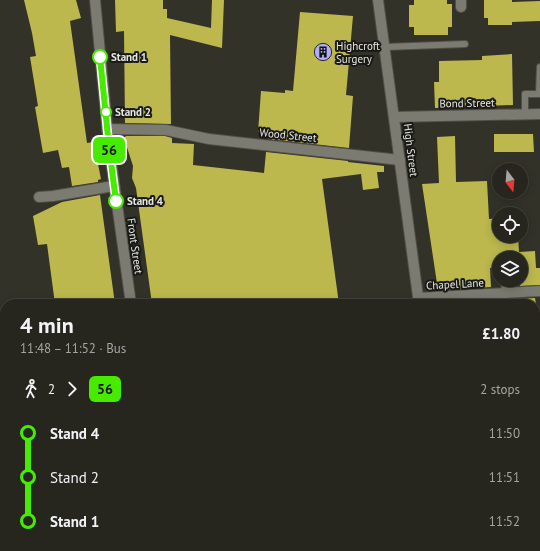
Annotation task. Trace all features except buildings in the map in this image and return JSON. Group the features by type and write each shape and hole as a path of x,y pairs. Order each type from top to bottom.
{"street":[{"name":"Front Street","path":"95,0 107,129 130,299"},
{"name":"High Street","path":"378,0 419,299"},
{"name":"Bond Street","path":"394,117 540,114"},
{"name":"Wood Street","path":"107,129 166,130 209,138 400,160"},
{"path":"39,197 114,186"},
{"name":"Chapel Lane","path":"440,299 540,291"}],"lane":[{"path":"385,47 465,44"},
{"path":"526,114 525,94 539,94 540,67"},
{"path":"505,287 505,293"}],"bus line":[{"name":"56","path":"100,57 116,201"}],"place":[{"name":"Highcroft Surgery","path":"323,52"},
{"name":"Stand 1","path":"100,57"},
{"name":"Stand 2","path":"106,112"},
{"name":"Stand 4","path":"116,201"}]}
